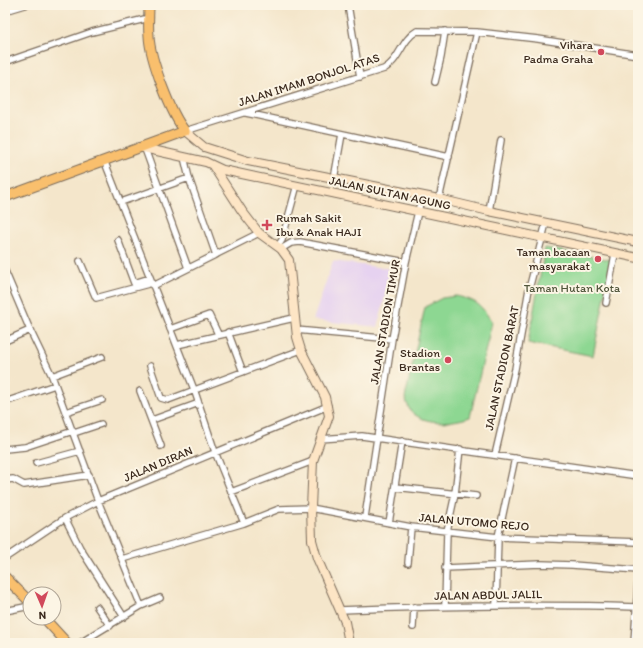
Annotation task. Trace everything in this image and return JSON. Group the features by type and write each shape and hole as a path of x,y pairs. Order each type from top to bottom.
{"main road":[{"path":"5,197 185,131 176,118 151,50 149,37 150,5"},
{"name":"JALAN SULTAN AGUNG","path":"185,131 197,143 212,151 283,169 422,195 489,211 638,242"},
{"path":"163,152 159,146 164,139"},
{"name":"JALAN SULTAN AGUNG","path":"142,148 206,162 223,170 418,210 542,239 638,258"},
{"path":"212,166 242,211 260,233 280,247 289,260 291,267 294,318 301,350 328,406 329,416 327,427 320,439 314,461 311,508 314,549 340,610 349,643"},
{"path":"280,182 286,176 283,169"},
{"path":"5,577 22,594"},
{"path":"51,626 67,643"}],"street":[{"path":"5,11 25,5"},
{"path":"348,5 360,76"},
{"path":"5,62 92,32 149,18"},
{"name":"JALAN IMAM BONJOL ATAS","path":"185,131 388,67 395,59 410,34 418,31 477,32 538,39 638,55"},
{"path":"435,82 442,57 445,32"},
{"path":"439,199 477,32"},
{"path":"244,113 449,157"},
{"path":"334,179 342,134"},
{"path":"489,211 501,140"},
{"path":"142,148 188,268"},
{"path":"184,157 189,178 216,255"},
{"path":"104,160 177,345 199,403 215,452 244,523"},
{"path":"121,202 189,178"},
{"path":"280,247 296,185"},
{"name":"JALAN STADION TIMUR","path":"365,517 392,339 406,262 422,195"},
{"name":"JALAN STADION BARAT","path":"495,456 515,369 529,289 546,223"},
{"path":"80,261 96,298 152,282 188,268 260,233"},
{"path":"118,240 134,283 152,282"},
{"path":"280,247 291,243 300,242 406,262"},
{"path":"606,303 615,254"},
{"path":"5,271 30,330 52,376 74,432 98,501 141,606"},
{"path":"170,329 209,315 218,334"},
{"path":"177,345 218,334 294,318"},
{"path":"5,341 30,330"},
{"path":"296,330 392,339"},
{"path":"228,332 243,372"},
{"path":"150,366 163,400 168,400 194,392 301,350"},
{"path":"52,376 102,357"},
{"path":"5,402 55,385"},
{"path":"140,392 161,446"},
{"path":"66,412 102,400"},
{"path":"152,420 199,403"},
{"name":"JALAN DIRAN","path":"5,558 65,518 98,501 328,406"},
{"path":"5,449 25,447 101,424"},
{"path":"320,439 353,436 377,438 638,476"},
{"path":"389,523 402,441"},
{"path":"445,606 447,531 455,494 460,449"},
{"path":"36,463 80,451"},
{"path":"496,605 498,537 514,458"},
{"path":"231,492 314,461"},
{"path":"5,480 13,479 24,485 89,475"},
{"path":"395,487 476,496"},
{"name":"JALAN UTOMO REJO","path":"122,559 244,523 279,509 311,508 365,517 411,527 498,537 638,542"},
{"path":"65,518 80,548 124,617"},
{"path":"408,563 411,527"},
{"path":"445,568 572,565 638,570"},
{"path":"634,643 638,582"},
{"path":"80,643 141,606 160,598"},
{"name":"JALAN ABDUL JALIL","path":"340,610 445,606 566,605 637,611"},
{"path":"97,607 110,626"},
{"path":"413,627 414,607"},
{"path":"5,611 22,608"}],"shaded area":[{"path":"333,261 391,269 378,327 313,320"}],"green space":[{"name":"Taman Hutan Kota","path":"545,248 612,260 593,356 528,343"},
{"name":"Stadion Brantas","path":"456,296 478,304 492,322 470,417 447,422 430,421 422,419 410,410 405,398 425,307 442,298"}],"place":[{"name":"Vihara Padma Graha","path":"601,52"},
{"name":"Rumah Sakit Ibu & Anak HAJI","path":"267,225"},
{"name":"Taman bacaan masyarakat","path":"598,259"},
{"name":"Stadion Brantas","path":"448,360"}]}
